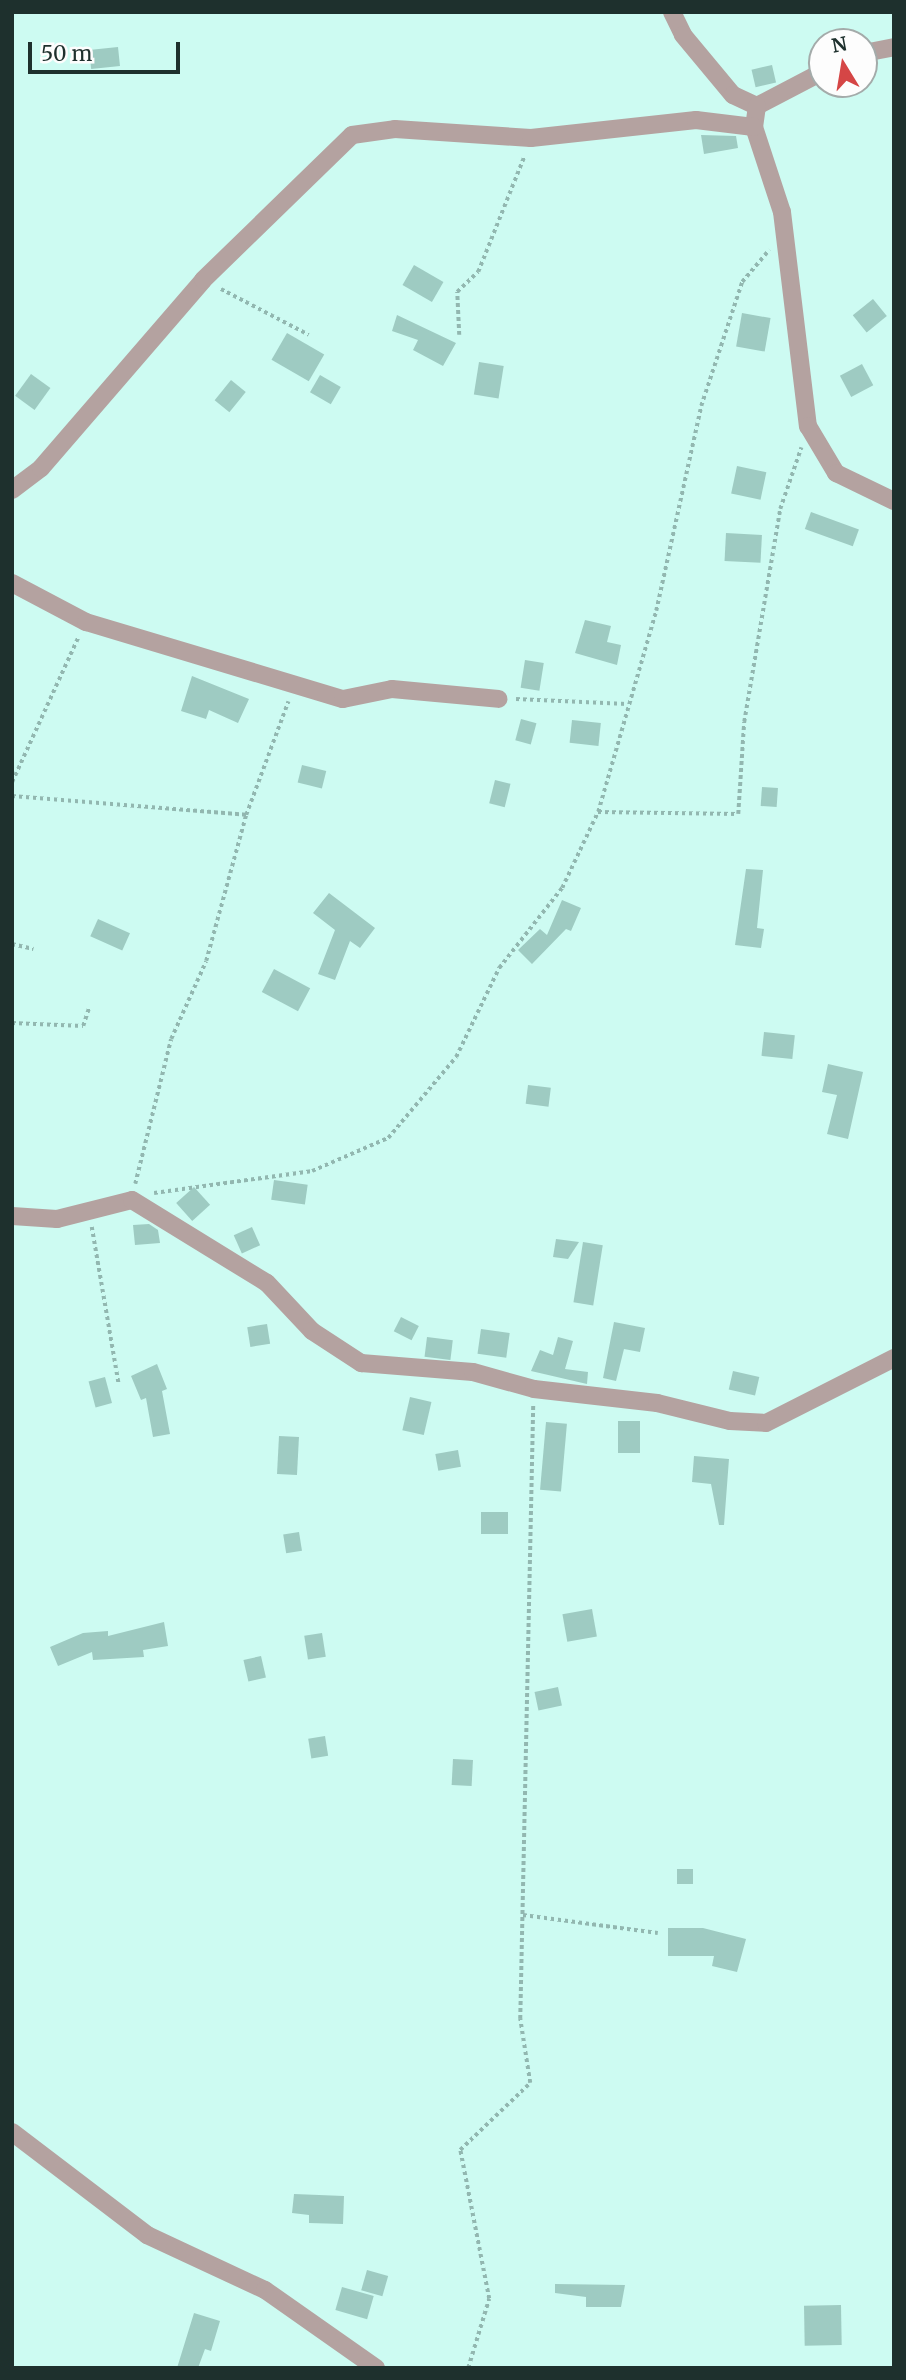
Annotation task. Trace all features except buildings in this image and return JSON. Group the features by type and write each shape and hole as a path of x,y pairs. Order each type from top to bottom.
{"street":[{"path":"672,12 683,35 733,95 757,106"},
{"path":"757,106 808,79"},
{"path":"757,106 754,127 782,212 808,426 836,474 894,501"},
{"path":"12,490 41,468 203,279 352,135 395,129 531,138 696,120 754,127"},
{"path":"12,583 86,622 343,699 391,689 499,699"},
{"path":"12,1216 57,1219 90,1214 132,1200 267,1283 312,1331 361,1363 473,1372 534,1389 657,1403 730,1421 766,1423 894,1359"},
{"path":"12,2132 147,2235 265,2290 376,2368"}],"path":[{"path":"459,335 457,292 478,272 531,138"},
{"path":"132,1200 183,1185 313,1171 388,1138 456,1057 499,968 562,888 598,812 656,611 701,406 742,282 766,252 785,239"},
{"path":"203,279 309,335"},
{"path":"598,812 738,814 744,722 780,509 808,426"},
{"path":"12,782 86,622"},
{"path":"132,1200 172,1039 206,961 246,815 294,685"},
{"path":"499,699 627,704"},
{"path":"12,796 246,815"},
{"path":"12,944 33,949"},
{"path":"12,1023 83,1026 89,1007"},
{"path":"90,1214 119,1385"},
{"path":"468,2368 489,2299 460,2150 530,2083 520,2019 534,1389"},
{"path":"523,1915 658,1933"}]}
